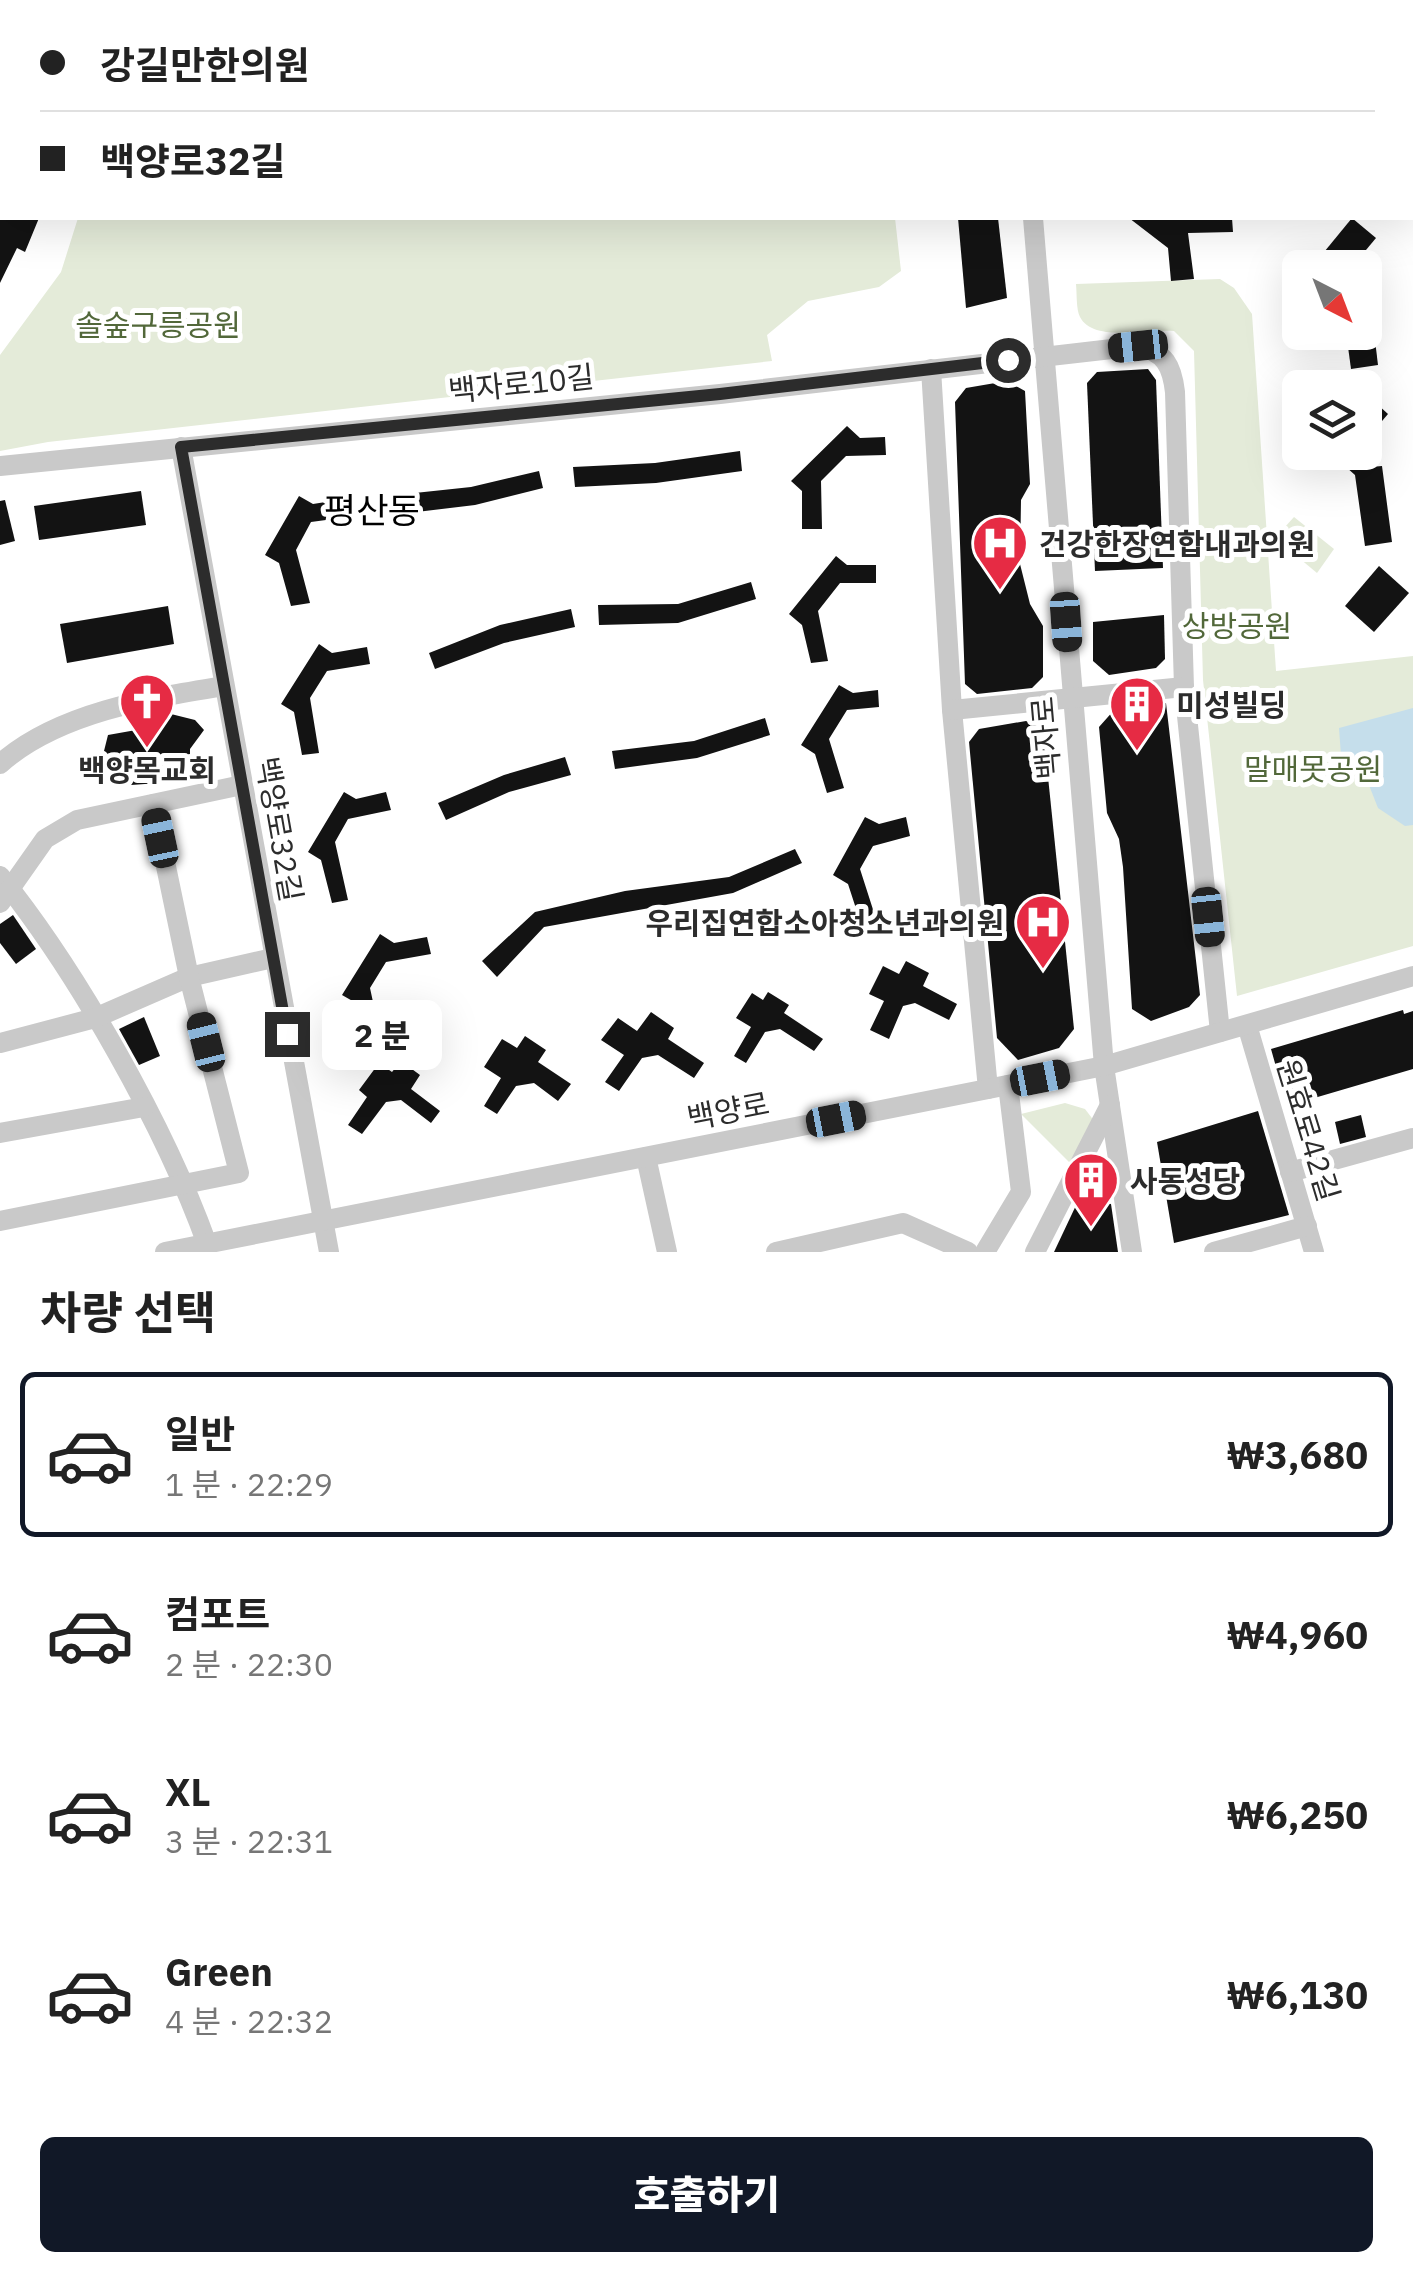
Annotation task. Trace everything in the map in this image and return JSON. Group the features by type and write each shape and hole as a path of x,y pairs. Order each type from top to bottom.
{"street":[{"name":"백자로","path":"1033,220 1104,1066 1132,1252"},
{"name":"백자로10길","path":"0,466 1138,346 1154,349 1172,370 1184,687"},
{"path":"932,369 952,710 998,1087 1021,1192 986,1252"},
{"name":"백양로32길","path":"181,447 329,1252"},
{"path":"0,764 27,740 83,720 224,686"},
{"path":"952,710 1184,687 1220,1032"},
{"path":"207,1244 184,1182 95,1018 3,889 45,839 77,820 242,785"},
{"path":"0,1221 239,1173 189,978 153,804"},
{"path":"0,1043 95,1018 189,978 274,958"},
{"name":"백양로","path":"165,1252 1104,1066 1413,976"},
{"name":"원효로42길","path":"1247,1024 1314,1252"},
{"path":"1035,1252 1110,1105"},
{"path":"0,1133 144,1107"},
{"path":"1290,1172 1413,1138"},
{"path":"646,1157 667,1252"},
{"path":"776,1252 903,1223 968,1252"},
{"path":"1214,1252 1307,1226"}],"green space":[{"name":"솔숲구릉공원","path":"77,220 895,220 901,271 879,287 808,301 767,335 772,361 48,442 0,451 0,355 61,272"},
{"name":"말매못공원","path":"1220,279 1234,288 1252,314 1276,671 1413,656 1413,946 1237,996 1203,680 1194,351 1174,331 1123,333 1087,325 1079,314 1076,284"},
{"path":"1294,517 1334,549 1317,573 1275,538"},
{"path":"1065,1103 1085,1109 1098,1126 1077,1170 1021,1114"}],"water":[{"path":"1413,708 1413,825 1405,826 1378,808 1363,770 1342,769 1339,728"}],"building":[{"path":"0,220 38,220 25,252 17,248 0,283"},
{"path":"958,220 998,220 1007,298 966,308"},
{"path":"1132,220 1232,220 1233,232 1188,233 1194,279 1171,281 1168,248"},
{"path":"1350,220 1376,238 1366,250 1326,250"},
{"path":"1348,350 1376,350 1378,365 1351,369"},
{"path":"1148,369 1156,380 1163,568 1095,571 1087,383 1097,372"},
{"path":"1007,381 1025,391 1030,484 1021,500 1020,564 1030,604 1043,626 1043,677 1032,688 977,694 965,684 955,402 966,388"},
{"path":"847,426 860,438 885,437 886,455 846,456 821,481 822,529 802,529 802,491 791,481"},
{"path":"740,451 742,471 656,483 575,487 573,467 655,463"},
{"path":"1382,466 1392,542 1365,546 1355,475 1349,470 1382,470"},
{"path":"539,471 543,488 475,505 400,514 396,495 471,487"},
{"path":"141,491 146,525 39,540 34,506"},
{"path":"299,496 313,504 351,498 356,516 311,522 296,550 310,603 291,606 279,563 265,555"},
{"path":"5,500 15,541 0,545 0,501"},
{"path":"836,556 847,565 876,565 876,583 840,583 818,611 828,661 811,663 802,625 789,614"},
{"path":"1379,566 1409,593 1374,632 1345,606"},
{"path":"751,582 756,599 678,623 599,625 598,605 678,604"},
{"path":"168,606 174,644 67,663 60,624"},
{"path":"571,609 575,627 504,643 435,669 429,653 500,625"},
{"path":"1164,615 1165,659 1156,668 1109,675 1093,661 1093,622"},
{"path":"319,644 332,653 367,647 370,664 327,671 310,698 319,753 302,755 294,712 281,704"},
{"path":"839,685 853,693 878,690 879,707 847,710 829,739 844,788 827,793 815,754 801,745"},
{"path":"1166,703 1200,995 1189,1007 1151,1021 1132,1009 1123,867 1119,839 1107,813 1099,727 1115,709"},
{"name":"백양목교회","path":"171,714 195,720 204,730 190,749 190,768 162,772 159,783 131,785 115,773 104,751 108,735 153,727"},
{"path":"765,718 770,735 697,758 615,769 612,751 694,741"},
{"path":"1026,721 1039,727 1044,738 1074,1029 1059,1048 1018,1060 997,1038 969,742 979,729"},
{"path":"565,757 571,775 509,792 446,820 438,803 504,775"},
{"path":"344,792 356,799 386,792 391,810 348,819 335,842 348,900 332,903 321,860 308,852"},
{"path":"865,817 879,824 906,817 910,836 873,846 860,869 877,922 862,927 848,884 833,875"},
{"path":"795,849 802,863 733,893 544,927 497,977 482,961 535,912 625,891 729,877"},
{"path":"13,915 36,949 16,964 0,943 0,924"},
{"path":"380,934 394,943 427,937 431,954 386,962 370,988 381,1039 365,1042 356,1003 342,995"},
{"path":"906,961 929,973 923,986 957,1004 949,1020 915,1003 903,1006 889,1039 870,1030 884,1001 869,994 883,966 899,974"},
{"path":"768,992 789,1005 784,1013 823,1039 814,1051 780,1029 765,1032 746,1063 734,1056 751,1027 736,1018 752,993 763,1000"},
{"path":"1403,1010 1404,1014 1413,1011 1413,1069 1287,1106 1271,1049"},
{"path":"651,1012 674,1028 668,1039 704,1063 694,1078 658,1055 642,1058 619,1091 605,1082 624,1055 601,1040 618,1018 637,1031"},
{"path":"144,1017 160,1056 139,1065 119,1029"},
{"path":"525,1036 546,1050 538,1062 571,1084 558,1101 534,1083 516,1086 497,1114 484,1106 501,1078 484,1067 502,1039 517,1048"},
{"path":"401,1061 420,1075 411,1089 440,1111 431,1123 401,1100 386,1102 362,1134 348,1125 367,1097 359,1090 379,1063 392,1072"},
{"path":"1258,1111 1289,1215 1174,1243 1157,1142"},
{"path":"1361,1115 1366,1137 1340,1144 1335,1122"},
{"name":"사동성당","path":"1079,1199 1111,1204 1118,1252 1054,1252"}],"place":[{"name":"건강한장연합내과의원","path":"1000,592"},
{"name":"백양목교회","path":"147,750"},
{"name":"미성빌딩","path":"1137,753"},
{"name":"우리집연합소아청소년과의원","path":"1043,971"},
{"name":"사동성당","path":"1091,1229"}],"district":[{"name":"평산동","path":"372,510"}],"route":[{"path":"287,1034 181,447 720,394 1008,360"}],"park label":[{"name":"상방공원","path":"1237,625"}]}
